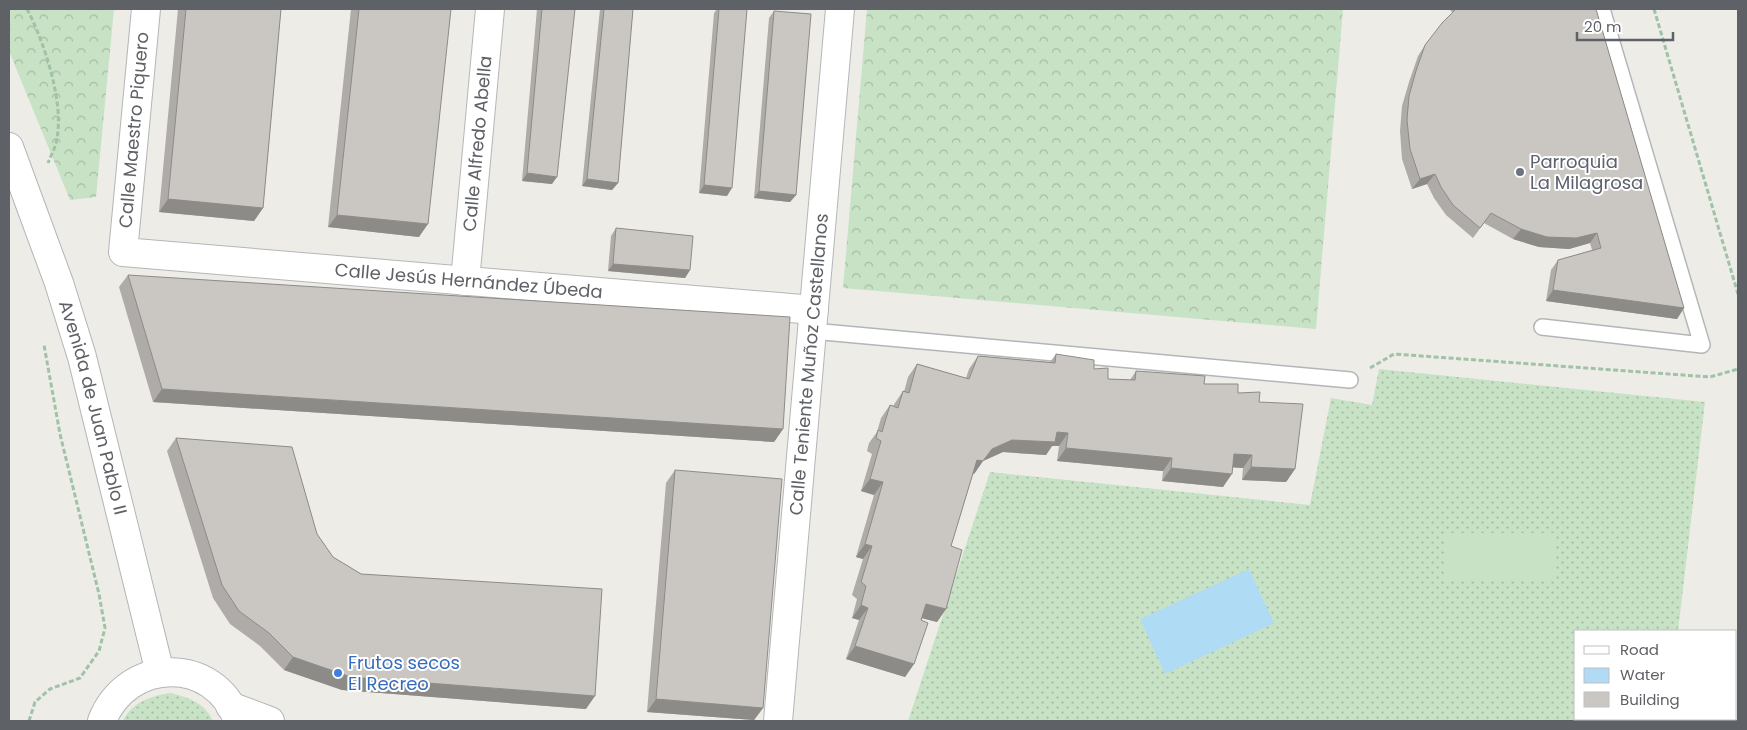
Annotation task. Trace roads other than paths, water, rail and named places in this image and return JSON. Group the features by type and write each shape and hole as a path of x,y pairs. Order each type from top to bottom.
{"street":[{"name":"Calle Maestro Piquero","path":"123,252 146,9"},
{"name":"Calle Alfredo Abella","path":"465,280 490,9"},
{"name":"Calle Teniente Muñoz Castellanos","path":"778,721 840,9"},
{"name":"Avenida de Juan Pablo II","path":"9,147 59,284 82,357 160,673"},
{"name":"Calle Jesús Hernández Úbeda","path":"123,252 465,280 813,320"},
{"path":"102,721 110,704 126,687 142,678 160,673 180,673 200,679 217,690 234,714 270,721"}],"lane":[{"path":"1542,327 1702,345 1602,9"},
{"path":"813,320 1350,380"}],"water":[{"path":"1249,569 1274,623 1165,674 1140,619"}],"place":[{"name":"Parroquia La Milagrosa","path":"1520,172"},
{"name":"Frutos secos El Recreo","path":"338,673"}]}
